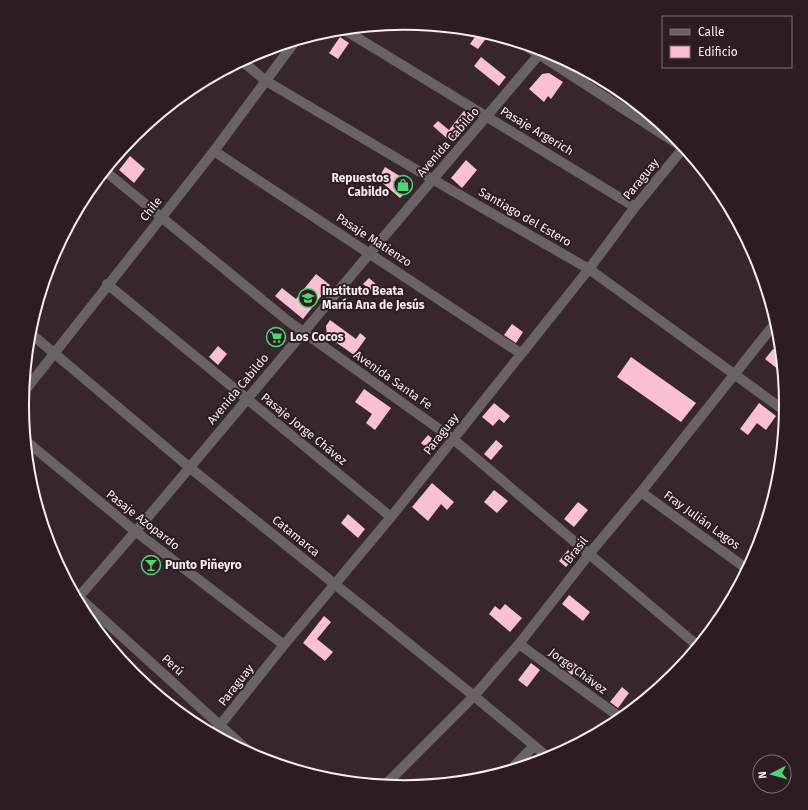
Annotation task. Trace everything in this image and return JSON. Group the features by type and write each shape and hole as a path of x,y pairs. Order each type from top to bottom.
{"street":[{"name":"Pasaje Argerich","path":"351,34 635,207"},
{"name":"Chile","path":"30,384 107,284 214,151 290,48"},
{"name":"Avenida Cabildo","path":"79,592 135,532 432,179 488,116 538,55"},
{"path":"559,64 661,133"},
{"name":"Santiago del Estero","path":"247,65 266,81 589,269 779,406"},
{"name":"Pasaje Matienzo","path":"214,151 520,353"},
{"name":"Paraguay","path":"216,730 284,645 391,517 520,353 589,269 635,207 681,152"},
{"name":"Avenida Santa Fe","path":"109,174 304,332 453,439 590,553 694,643"},
{"name":"Pasaje Jorge Chávez","path":"107,284 391,517"},
{"name":"Brasil","path":"391,779 474,696 519,644 590,553 641,492 771,328"},
{"name":"Catamarca","path":"35,337 189,467 543,753"},
{"name":"Pasaje Azopardo","path":"31,445 135,532 284,645"},
{"name":"Fray Julián Lagos","path":"641,492 742,566"},
{"name":"Perú","path":"88,607 238,741"},
{"name":"Jorge Chávez","path":"519,644 616,714"},
{"path":"517,762 534,746"}],"building":[{"path":"340,37 349,43 338,59 329,53"},
{"path":"475,37 486,39 478,49 470,44"},
{"path":"481,57 506,77 499,86 474,66"},
{"path":"549,73 563,82 551,99 548,96 544,102 529,89 542,74"},
{"path":"464,111 470,115 470,119 451,142 433,126 438,121 449,130"},
{"path":"130,156 145,169 134,183 119,170"},
{"path":"466,160 477,170 462,188 451,178"},
{"path":"385,167 408,181 410,188 400,198 378,179"},
{"name":"Instituto Beata María Ana de Jesús","path":"316,274 330,285 303,319 275,296 282,288 296,299"},
{"path":"369,278 378,286 373,292 363,284"},
{"path":"330,320 356,339 360,333 366,338 354,355 327,336 326,326"},
{"path":"512,324 523,332 516,343 504,335"},
{"path":"218,346 227,354 218,365 209,357"},
{"path":"773,349 775,351 777,368 765,359"},
{"path":"631,357 696,403 681,422 617,377"},
{"path":"364,389 391,408 375,430 366,423 372,414 355,402"},
{"path":"494,403 510,416 504,423 499,419 493,426 482,417"},
{"path":"759,403 776,416 766,430 757,423 748,435 740,429"},
{"path":"428,435 434,440 435,443 429,450 421,443"},
{"path":"496,440 503,446 491,460 484,454"},
{"path":"432,483 454,502 447,510 441,504 428,521 412,507"},
{"path":"494,490 508,501 497,513 484,502"},
{"path":"578,502 588,510 574,527 564,519"},
{"path":"348,514 365,529 358,538 341,523"},
{"path":"568,550 572,554 573,559 566,567 559,561"},
{"path":"569,595 590,612 583,621 562,604"},
{"path":"505,604 522,618 510,632 489,614 495,606 500,610"},
{"path":"324,616 331,622 317,639 333,652 325,661 303,643"},
{"path":"570,660 578,666 572,675 564,668"},
{"path":"531,663 540,670 527,687 518,680"},
{"path":"622,687 629,693 618,708 610,702"}],"place":[{"name":"Repuestos Cabildo","path":"403,185"},
{"name":"Instituto Beata María Ana de Jesús","path":"308,298"},
{"name":"Los Cocos","path":"276,337"},
{"name":"Punto Piñeyro","path":"151,565"}]}
